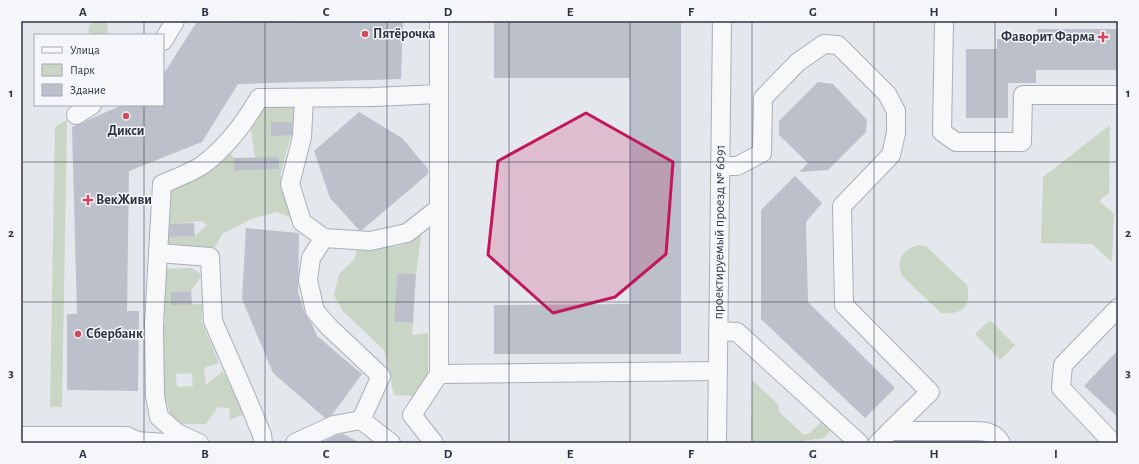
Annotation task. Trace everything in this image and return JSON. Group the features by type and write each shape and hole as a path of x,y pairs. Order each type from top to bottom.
{"street":[{"path":"164,39 175,21"},
{"path":"434,443 412,415 439,374 439,21"},
{"name":"проектируемый проезд № 6091","path":"717,443 722,21"},
{"path":"944,21 942,132 956,142 1022,142 1023,95 1118,95"},
{"path":"720,166 737,166 762,153 763,98 798,62 824,44 838,45 887,94 896,111 896,133 892,155 842,206 844,305 930,392 884,437"},
{"path":"199,443 177,433 159,417 155,396 154,324 162,184 200,166 225,147 249,115 259,98 439,94"},
{"path":"304,98 302,137 290,184 302,222 324,238 370,241 408,233 439,208"},
{"path":"76,115 90,106"},
{"path":"324,238 311,258 308,280 315,311 328,327 381,376 361,420"},
{"path":"158,253 210,257 213,321 259,440"},
{"path":"1113,443 1061,388 1063,365 1118,308"},
{"path":"718,331 737,332 859,443"},
{"path":"439,374 718,371"},
{"path":"295,443 334,425 361,420 391,443"},
{"path":"884,437 988,431 999,439 1001,443"},
{"path":"21,436 127,436 137,441 165,443"}],"highlighted area":[{"path":"586,113 673,162 666,254 615,297 553,313 488,255 498,161"}],"green space":[{"path":"93,21 105,22 108,27 107,34 90,34 90,24"},
{"path":"259,98 304,98 302,137 291,135 280,176 290,184 302,222 277,212 251,219 222,234 210,257 164,253 166,182 225,147 234,158 235,171 255,170 255,157 249,115","holes":["202,221 207,225 195,236 174,237 174,224"]},
{"path":"67,120 62,407 50,407 55,127"},
{"path":"1110,125 1109,193 1099,201 1114,214 1112,262 1092,244 1041,243 1043,177"},
{"path":"422,229 416,274 397,273 394,322 413,323 412,335 428,333 428,389 417,396 394,395 384,350 343,311 334,295 339,274 354,260 358,247 377,249 403,245"},
{"path":"918,245 926,246 967,285 967,304 960,311 955,313 941,313 902,276 899,265 902,256 908,250"},
{"path":"192,268 202,275 191,291 171,292 171,305 202,304 202,322 219,363 204,368 206,385 223,371 245,414 229,420 230,408 218,407 206,424 180,424 169,413 168,404 156,402 154,324 165,324 163,296 157,269","holes":["192,373 193,386 177,387 176,374"]},
{"path":"990,320 1015,345 1000,360 975,334"},
{"path":"752,380 778,404 779,412 804,435 810,433 828,415 837,423 824,438 803,441 803,443 751,443"}],"building":[{"path":"403,21 401,79 238,84 202,142 129,171 127,311 139,311 138,391 67,390 67,314 77,314 72,127 120,106 164,106 164,73 196,23"},
{"path":"494,23 681,23 681,354 494,354 494,305 630,304 630,78 494,78"},
{"path":"1037,29 1118,29 1118,70 1036,70 1036,83 1008,83 1008,118 966,118 966,49 997,49 997,39 1038,39"},
{"path":"818,82 833,84 867,120 866,132 828,170 799,172 808,163 779,135 779,121"},
{"path":"359,112 402,138 428,169 428,174 362,230 359,230 330,198 314,151"},
{"path":"271,122 292,122 292,135 271,136"},
{"path":"279,157 279,169 234,171 234,158"},
{"path":"795,176 822,203 806,222 808,302 895,388 865,418 761,319 761,210"},
{"path":"194,223 195,236 169,237 170,224"},
{"path":"246,228 299,233 298,292 305,314 312,324 317,336 362,374 332,415 325,418 273,373 242,299"},
{"path":"397,273 416,274 413,323 394,322"},
{"path":"191,291 192,305 171,305 171,292"},
{"path":"1118,350 1118,417 1084,386"},
{"path":"343,434 360,443 320,443 337,435"}],"place":[{"name":"Пятёрочка","path":"365,34"},
{"name":"Фаворит Фарма","path":"1103,37"},
{"name":"Дикси","path":"126,116"},
{"name":"ВекЖиви","path":"88,200"},
{"name":"Сбербанк","path":"78,334"}]}
